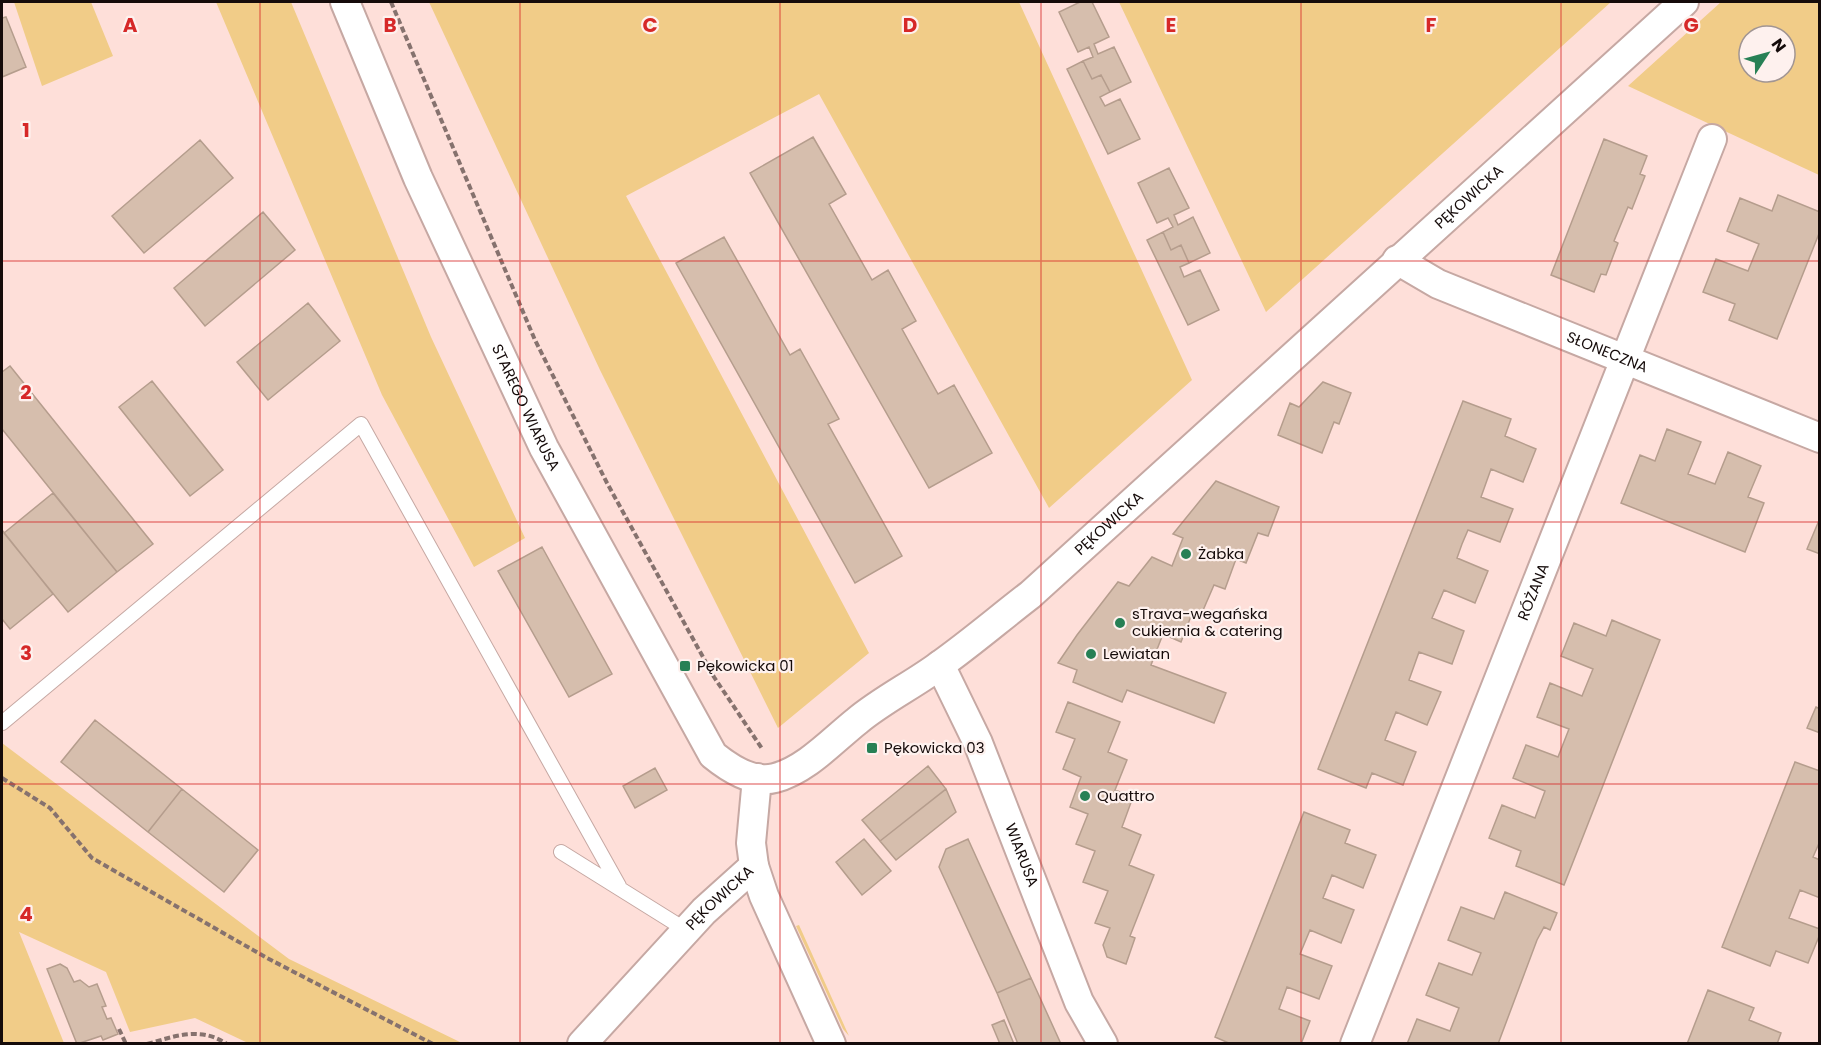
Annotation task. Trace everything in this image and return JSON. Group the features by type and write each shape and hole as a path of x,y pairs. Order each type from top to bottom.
{"street":[{"name":"STAREGO WIARUSA","path":"345,2 418,178 544,448 713,755 729,768 762,767"},
{"name":"PĘKOWICKA","path":"762,767 774,779 792,771 842,736 856,721 940,665 1066,563 1397,260 1684,2"},
{"name":"RÓŻANA","path":"1355,1044 1712,139"},
{"name":"SŁONECZNA","path":"1397,260 1438,284 1820,438"},
{"name":"WIARUSA","path":"940,665 978,743 1080,1002 1102,1044"},
{"name":"PĘKOWICKA","path":"582,1044 686,930 754,866 751,843 762,767"},
{"path":"754,866 765,896 831,1044"}],"lane":[{"path":"2,723 361,424 619,886"},
{"path":"561,852 619,886 686,930"}],"path":[{"path":"391,2 550,370 607,483 762,767"},
{"path":"2,778 50,807 92,858 267,958 433,1044"},
{"path":"119,1029 126,1044"},
{"path":"147,1044 184,1034 203,1032 227,1044"}],"shaded area":[{"path":"14,2 91,2 113,56 42,86"},
{"path":"216,2 291,2 431,337 525,538 474,567 382,395"},
{"path":"429,2 1019,2 1192,380 1049,508 819,94 626,196 869,653 778,728 600,370"},
{"path":"1119,2 1611,2 1266,312"},
{"path":"1721,2 1819,2 1819,175 1628,86"},
{"path":"2,743 289,959 462,1043 248,1043 195,1018 130,1032 106,972 19,932 64,1043 2,1043"},
{"path":"799,925 849,1036 843,1029 796,926"}],"building":[{"path":"1080,2 1092,2 1109,37 1094,44 1098,54 1114,47 1131,82 1110,92 1101,75 1092,79 1083,61 1093,57 1089,47 1078,52 1059,12"},
{"path":"6,17 26,67 2,77 2,18"},
{"path":"1083,61 1092,79 1101,75 1110,92 1100,97 1105,106 1120,99 1140,139 1108,154 1067,69"},
{"path":"813,137 846,194 829,204 872,280 888,270 916,321 902,329 938,394 954,385 992,453 929,488 750,173"},
{"path":"1604,139 1647,156 1640,174 1645,176 1632,209 1628,207 1614,241 1618,243 1606,275 1601,274 1594,292 1551,275"},
{"path":"200,140 233,178 144,253 112,216"},
{"path":"1169,168 1189,208 1174,215 1178,225 1193,217 1210,253 1189,263 1181,245 1171,250 1163,232 1173,227 1168,218 1157,223 1138,183"},
{"path":"1778,195 1820,212 1820,231 1777,339 1729,320 1735,304 1703,292 1716,259 1748,271 1759,244 1727,231 1740,198 1772,211"},
{"path":"263,212 295,250 205,326 174,288"},
{"path":"1163,232 1171,250 1181,245 1189,263 1180,267 1184,277 1200,270 1219,310 1188,325 1147,240"},
{"path":"724,237 790,355 800,349 839,419 828,424 902,556 855,583 676,263"},
{"path":"308,303 340,341 268,400 237,362"},
{"path":"10,366 153,544 117,572 2,429 2,372"},
{"path":"152,381 223,470 190,496 119,407"},
{"path":"1323,382 1351,393 1339,424 1334,422 1322,453 1278,435 1290,403 1299,407"},
{"path":"1463,401 1511,419 1505,436 1536,449 1523,482 1491,469 1481,497 1513,509 1500,542 1468,530 1462,544 1457,558 1488,571 1475,603 1444,590 1432,618 1464,631 1452,664 1419,652 1409,680 1441,692 1427,725 1396,712 1385,740 1416,752 1403,785 1372,773 1366,788 1318,769"},
{"path":"1667,429 1701,442 1688,474 1715,484 1728,452 1761,466 1748,497 1764,503 1745,552 1621,503 1640,455 1655,461"},
{"path":"1216,481 1279,507 1268,536 1258,533 1246,563 1236,559 1225,589 1214,585 1201,615 1193,611 1181,642 1163,634 1151,665 1226,693 1214,723 1127,690 1122,702 1073,682 1077,670 1058,663 1077,635 1118,582 1129,586 1152,557 1172,566 1183,538 1173,534"},
{"path":"53,493 117,572 68,612 4,533"},
{"path":"1820,518 1820,554 1807,549"},
{"path":"2,530 53,594 10,629 2,619"},
{"path":"542,547 612,674 569,697 498,571"},
{"path":"1612,620 1660,640 1564,885 1516,866 1521,851 1489,838 1502,805 1535,818 1545,791 1513,778 1526,745 1558,757 1569,729 1537,717 1550,683 1582,696 1593,669 1561,656 1574,623 1606,636"},
{"path":"1068,702 1120,722 1108,752 1127,760 1115,790 1133,797 1122,827 1141,835 1129,865 1154,875 1130,936 1135,938 1126,964 1107,957 1103,945 1110,928 1095,923 1108,891 1083,882 1095,851 1076,844 1088,814 1070,807 1081,777 1063,769 1075,739 1056,732"},
{"path":"1816,707 1820,709 1820,733 1807,728"},
{"path":"95,720 182,789 148,832 61,762"},
{"path":"1795,762 1820,771 1820,841 1813,857 1820,860 1820,898 1800,890 1789,918 1820,929 1820,934 1808,963 1776,951 1770,966 1722,947"},
{"path":"928,766 946,789 880,841 862,820"},
{"path":"655,768 667,790 635,808 623,786"},
{"path":"182,789 258,850 224,892 148,832"},
{"path":"946,789 956,812 896,860 880,841"},
{"path":"1304,812 1350,830 1345,843 1376,855 1363,888 1332,875 1323,898 1354,910 1341,943 1310,930 1300,954 1332,966 1319,999 1287,987 1279,1009 1310,1021 1301,1044 1231,1044 1215,1037"},
{"path":"864,839 891,871 862,895 836,862"},
{"path":"968,839 1031,978 997,993 939,867 946,849"},
{"path":"1505,892 1557,913 1550,930 1544,927 1537,940 1498,1044 1407,1044 1417,1019 1450,1031 1459,1008 1426,995 1439,963 1472,975 1481,953 1448,940 1461,907 1494,919"},
{"path":"60,964 67,968 74,982 80,980 89,987 97,984 106,1006 102,1007 107,1019 111,1018 118,1034 103,1040 101,1036 77,1044 47,969"},
{"path":"1031,978 1061,1044 1018,1044 997,993"},
{"path":"1708,990 1754,1008 1749,1020 1781,1033 1777,1044 1687,1044"},
{"path":"1004,1020 1014,1044 1000,1044 992,1025"}],"place":[{"name":"Żabka","path":"1186,554"},
{"name":"sTrava-wegańska cukiernia & catering","path":"1120,623"},
{"name":"Lewiatan","path":"1091,654"},
{"name":"Pękowicka 01","path":"685,666"},
{"name":"Pękowicka 03","path":"872,748"},
{"name":"Quattro","path":"1085,796"}]}
